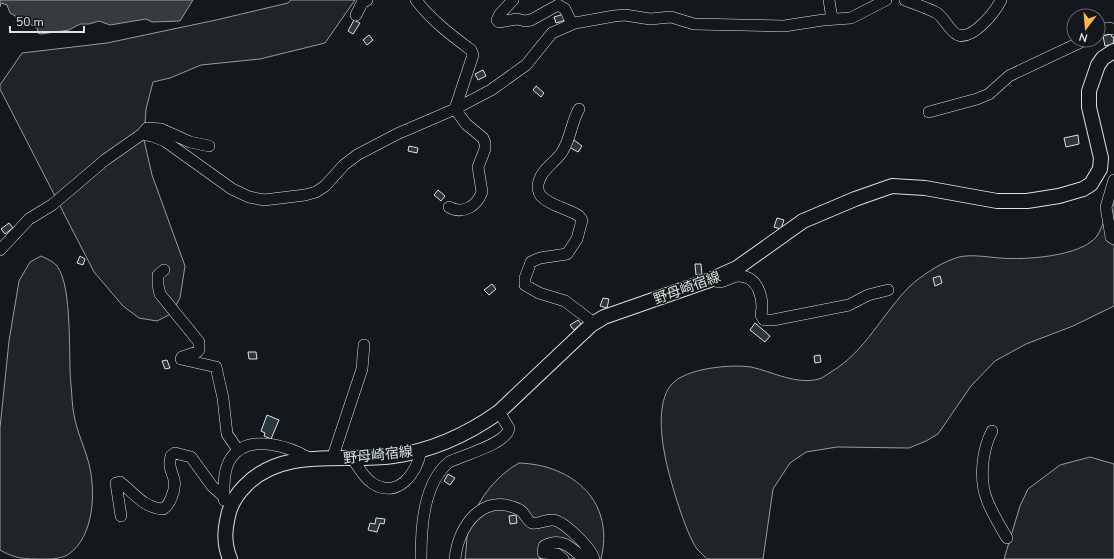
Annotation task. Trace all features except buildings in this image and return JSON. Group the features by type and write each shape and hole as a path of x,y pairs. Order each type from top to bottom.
{"main road":[{"path":"1099,173 1101,158 1088,98 1098,65 1103,58 1114,51"},
{"name":"野母崎宿線","path":"230,559 225,546 225,536 229,513 242,489 261,472 284,462 311,459 353,459 393,456 421,450 461,434 499,412 578,335 594,323 737,268 803,221 855,199 892,186 924,188 997,201 1027,201 1083,189 1091,184 1099,173"}],"street":[{"path":"356,16 362,4 367,0"},
{"path":"416,0 423,10 470,50 473,55 455,109"},
{"path":"513,0 500,14 497,20 499,22 517,19 525,21 531,20 558,5 565,9 572,24"},
{"path":"830,0 832,19"},
{"path":"142,134 165,141 232,189 250,196 271,199 305,196 316,192 325,186 344,165 357,155 397,134 455,109 490,90 526,65 552,33 572,24 625,15 650,19 670,17 694,24 724,26 784,26 832,19 851,18 886,0"},
{"path":"905,0 937,14 947,22 953,32 958,35 966,36 974,32 987,19 1001,0"},
{"path":"929,112 977,99 989,94 1009,76 1068,48"},
{"path":"449,207 461,211 474,205 480,197 482,192 478,167 486,149 483,138 466,124 455,109"},
{"path":"579,109 574,118 571,134 566,145 561,154 539,180 538,188 540,195 549,202 580,216 582,220 577,239 567,254 540,258 531,262 527,273 526,285 539,293 565,301 594,323"},
{"path":"0,250 29,219 52,205 105,160 142,134 147,128 154,127 190,142 208,146"},
{"path":"1099,173 1114,179 1106,207 1111,237 1114,239"},
{"path":"164,270 158,275 157,280 160,294 199,342 199,350 181,359 216,367 223,398 228,434 238,450"},
{"path":"714,278 718,282 739,276 752,281 761,295 761,315 764,320 773,320 848,305 868,295 888,290"},
{"path":"332,459 362,369 364,345"},
{"path":"421,559 421,531 426,504 434,482 442,468 449,462 498,442 507,435 509,428 499,412"},
{"path":"992,431 983,453 986,499 1007,538"},
{"path":"229,513 224,503 226,470 230,459 238,450 246,446 273,445 297,451 311,459"},
{"path":"353,459 371,483 379,487 391,488 408,481 419,463 421,450"},
{"path":"121,516 116,483 120,482 137,497 154,508 163,510 169,504 176,487 169,462 171,456 175,453 191,457 212,486 224,497"},
{"path":"455,559 458,539 467,525 480,510 496,504 520,510 530,523 534,524 547,519 561,522 582,543 594,559"},
{"path":"563,559 555,554 543,553 544,546 550,543 566,544 584,559"}],"shaded area":[{"path":"0,0 193,0 180,21 152,22 146,19 110,25 99,21 89,24 80,24 69,30 41,34 38,33 37,28 10,13 7,5 1,3 0,7"},
{"path":"291,0 355,0 325,43 260,59 201,65 170,78 153,82 146,109 144,140 152,175 185,266 180,298 171,314 157,321 139,318 123,306 94,272 0,89 0,85 22,53 107,43 216,20 288,3"},
{"path":"1114,184 1114,306 1073,326 1026,344 995,361 971,386 938,434 926,441 909,448 837,447 806,452 790,463 773,489 763,559 707,559 697,549 692,541 678,504 667,465 664,448 661,429 662,410 664,400 671,385 678,379 697,371 709,368 732,366 751,367 793,379 810,380 820,378 831,372 854,354 910,286 925,274 942,264 964,256 1023,258 1052,256 1078,249 1089,243 1100,231"},
{"path":"41,256 52,261 57,266 66,290 73,408 77,428 89,464 92,487 91,513 84,536 69,554 53,559 20,558 0,550 0,428 9,341 19,281 30,262"},
{"path":"1090,457 1114,464 1114,559 1004,559 1020,506 1028,489 1060,465"},
{"path":"519,463 539,465 557,471 573,479 586,490 596,504 602,520 604,539 601,559 465,559 467,535 470,522 479,504 496,481"}]}
